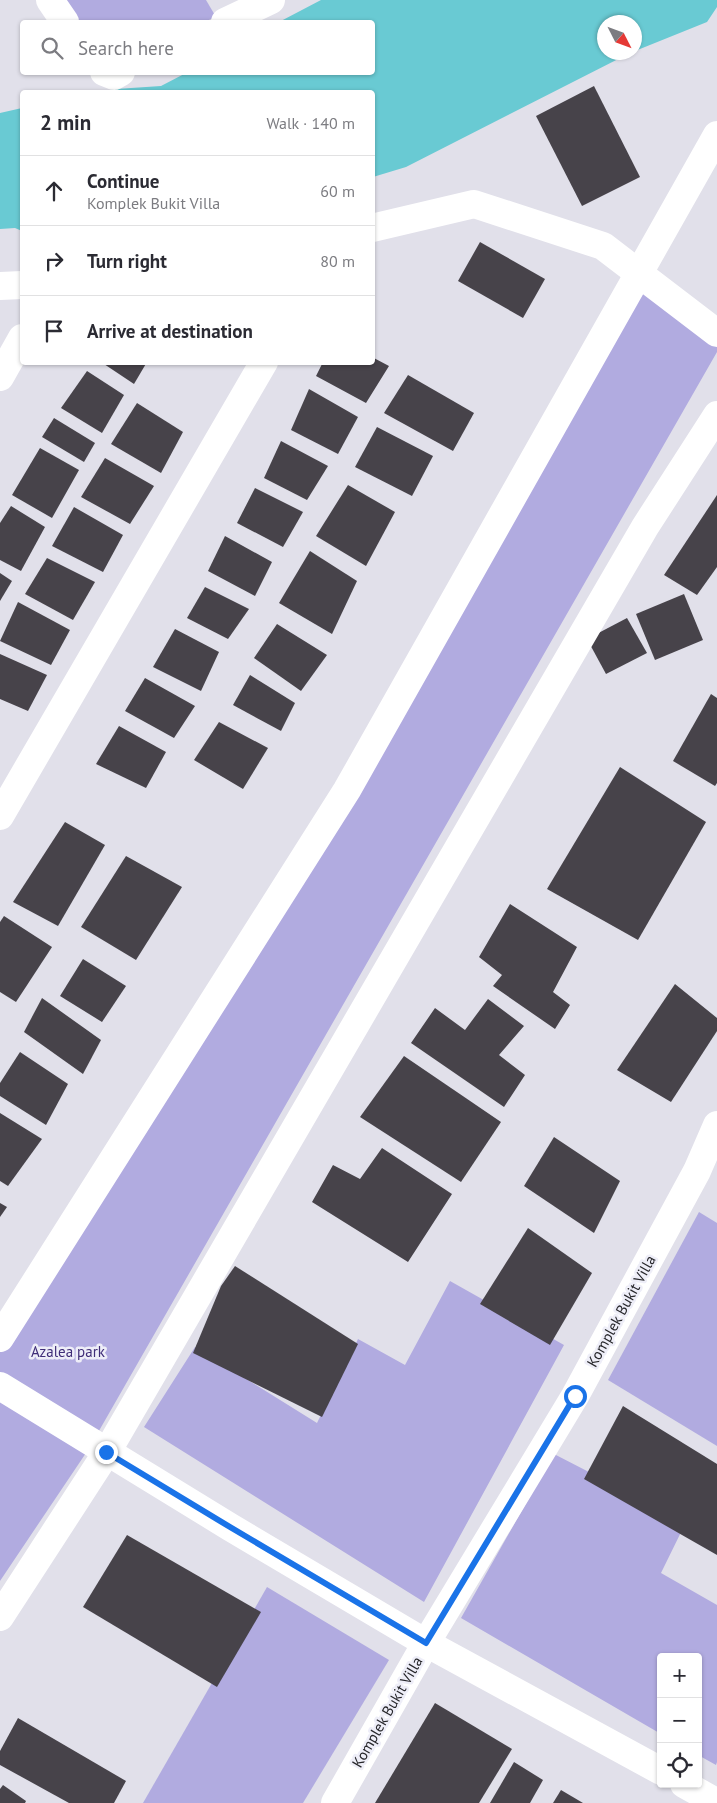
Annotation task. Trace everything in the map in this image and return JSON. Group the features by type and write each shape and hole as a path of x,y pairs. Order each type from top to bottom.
{"street":[{"path":"50,0 64,20"},
{"path":"229,20 270,0"},
{"path":"0,1338 346,790 640,274 717,135"},
{"path":"375,227 474,204 603,246 717,333"},
{"path":"0,286 20,285"},
{"path":"0,377 20,342"},
{"path":"0,816 262,365"},
{"path":"0,1617 106,1452 645,527 717,415"},
{"name":"Komplek Bukit Villa","path":"335,1803 426,1643 575,1396 697,1171 717,1125"},
{"path":"0,1386 230,1527 426,1643 657,1770"},
{"path":"691,1788 716,1802"}],"green space":[{"path":"57,0 206,0 216,17 209,20 71,20"},
{"name":"Azalea park","path":"635,278 717,340 717,352 88,1450 0,1581 0,1337 313,825"},
{"path":"699,1212 717,1223 717,1446 608,1380"},
{"path":"450,1281 564,1345 424,1602 144,1427 195,1347 317,1423 358,1339 405,1365"},
{"path":"554,1454 686,1522 661,1573 717,1605 716,1765 702,1757 702,1653 657,1653 657,1732 461,1618"},
{"path":"267,1587 389,1660 303,1803 143,1803"}],"water":[{"path":"321,0 717,0 717,7 707,22 642,48 642,15 597,15 597,60 616,60 406,167 375,176 375,90 110,90 161,86 182,75 375,75 375,20 283,20"},
{"path":"20,108 20,230 15,228 0,229 0,113"}],"building":[{"path":"594,86 640,177 582,206 536,116"},
{"path":"480,242 545,279 523,318 458,281"},
{"path":"375,359 389,366 366,403 316,376 322,365 375,365"},
{"path":"106,365 145,365 134,384"},
{"path":"87,371 124,395 102,433 61,408"},
{"path":"408,375 474,413 453,451 384,413"},
{"path":"309,389 358,417 338,454 291,430"},
{"path":"137,403 183,432 161,473 111,444"},
{"path":"54,418 95,443 84,462 42,437"},
{"path":"377,427 433,456 412,496 355,467"},
{"path":"281,441 328,466 307,500 264,478"},
{"path":"40,448 79,470 52,518 12,495"},
{"path":"105,458 154,486 130,524 81,497"},
{"path":"348,485 395,512 366,566 316,536"},
{"path":"255,488 303,512 283,547 237,523"},
{"path":"717,495 717,567 697,595 664,575"},
{"path":"11,506 45,527 21,571 0,560 0,523"},
{"path":"74,507 123,535 103,572 52,546"},
{"path":"225,536 272,562 255,596 208,571"},
{"path":"310,551 357,581 332,634 279,603"},
{"path":"47,558 95,582 73,620 25,594"},
{"path":"0,573 12,581 0,601"},
{"path":"205,587 249,609 228,639 187,618"},
{"path":"684,594 703,640 655,660 636,614"},
{"path":"18,602 70,630 51,665 0,641"},
{"path":"627,618 647,653 606,674 587,639"},
{"path":"277,624 327,655 301,691 254,658"},
{"path":"175,629 219,652 201,691 153,667"},
{"path":"0,654 47,675 28,711 0,699"},
{"path":"250,675 295,703 281,731 233,705"},
{"path":"145,678 195,706 174,738 125,711"},
{"path":"711,694 717,698 717,783 715,786 673,761"},
{"path":"219,722 268,748 243,789 194,760"},
{"path":"119,726 166,752 146,788 96,764"},
{"path":"620,767 706,822 638,940 547,889"},
{"path":"65,822 105,845 58,926 13,902"},
{"path":"126,856 182,887 136,960 81,927"},
{"path":"510,904 577,947 553,992 570,1005 555,1029 493,986 502,975 479,957"},
{"path":"4,916 52,947 16,1002 0,992 0,922"},
{"path":"83,959 126,986 102,1022 60,996"},
{"path":"675,984 717,1018 717,1031 671,1102 617,1070"},
{"path":"42,998 101,1040 83,1074 24,1032"},
{"path":"488,999 524,1026 499,1055 525,1075 504,1107 411,1043 435,1008 465,1030"},
{"path":"20,1052 68,1084 46,1125 0,1096 0,1083"},
{"path":"404,1056 501,1122 461,1182 360,1117"},
{"path":"0,1113 42,1139 8,1186 0,1181"},
{"path":"554,1137 620,1181 594,1233 524,1186"},
{"path":"382,1148 452,1194 408,1262 312,1202 333,1165 360,1179"},
{"path":"0,1203 7,1207 0,1217"},
{"path":"528,1228 592,1273 550,1345 480,1304"},
{"path":"235,1266 358,1344 322,1417 193,1353 221,1286"},
{"path":"623,1406 717,1464 717,1555 584,1479"},
{"path":"127,1535 261,1612 217,1687 83,1607"},
{"path":"435,1703 512,1749 479,1803 375,1803"},
{"path":"18,1718 126,1781 114,1803 69,1803 0,1765 0,1751"},
{"path":"514,1762 543,1780 530,1803 490,1803"},
{"path":"3,1785 26,1801 25,1803 0,1803 0,1789"},
{"path":"561,1790 583,1803 553,1803"}],"route":[{"path":"106,1452 426,1643 575,1396"}]}
